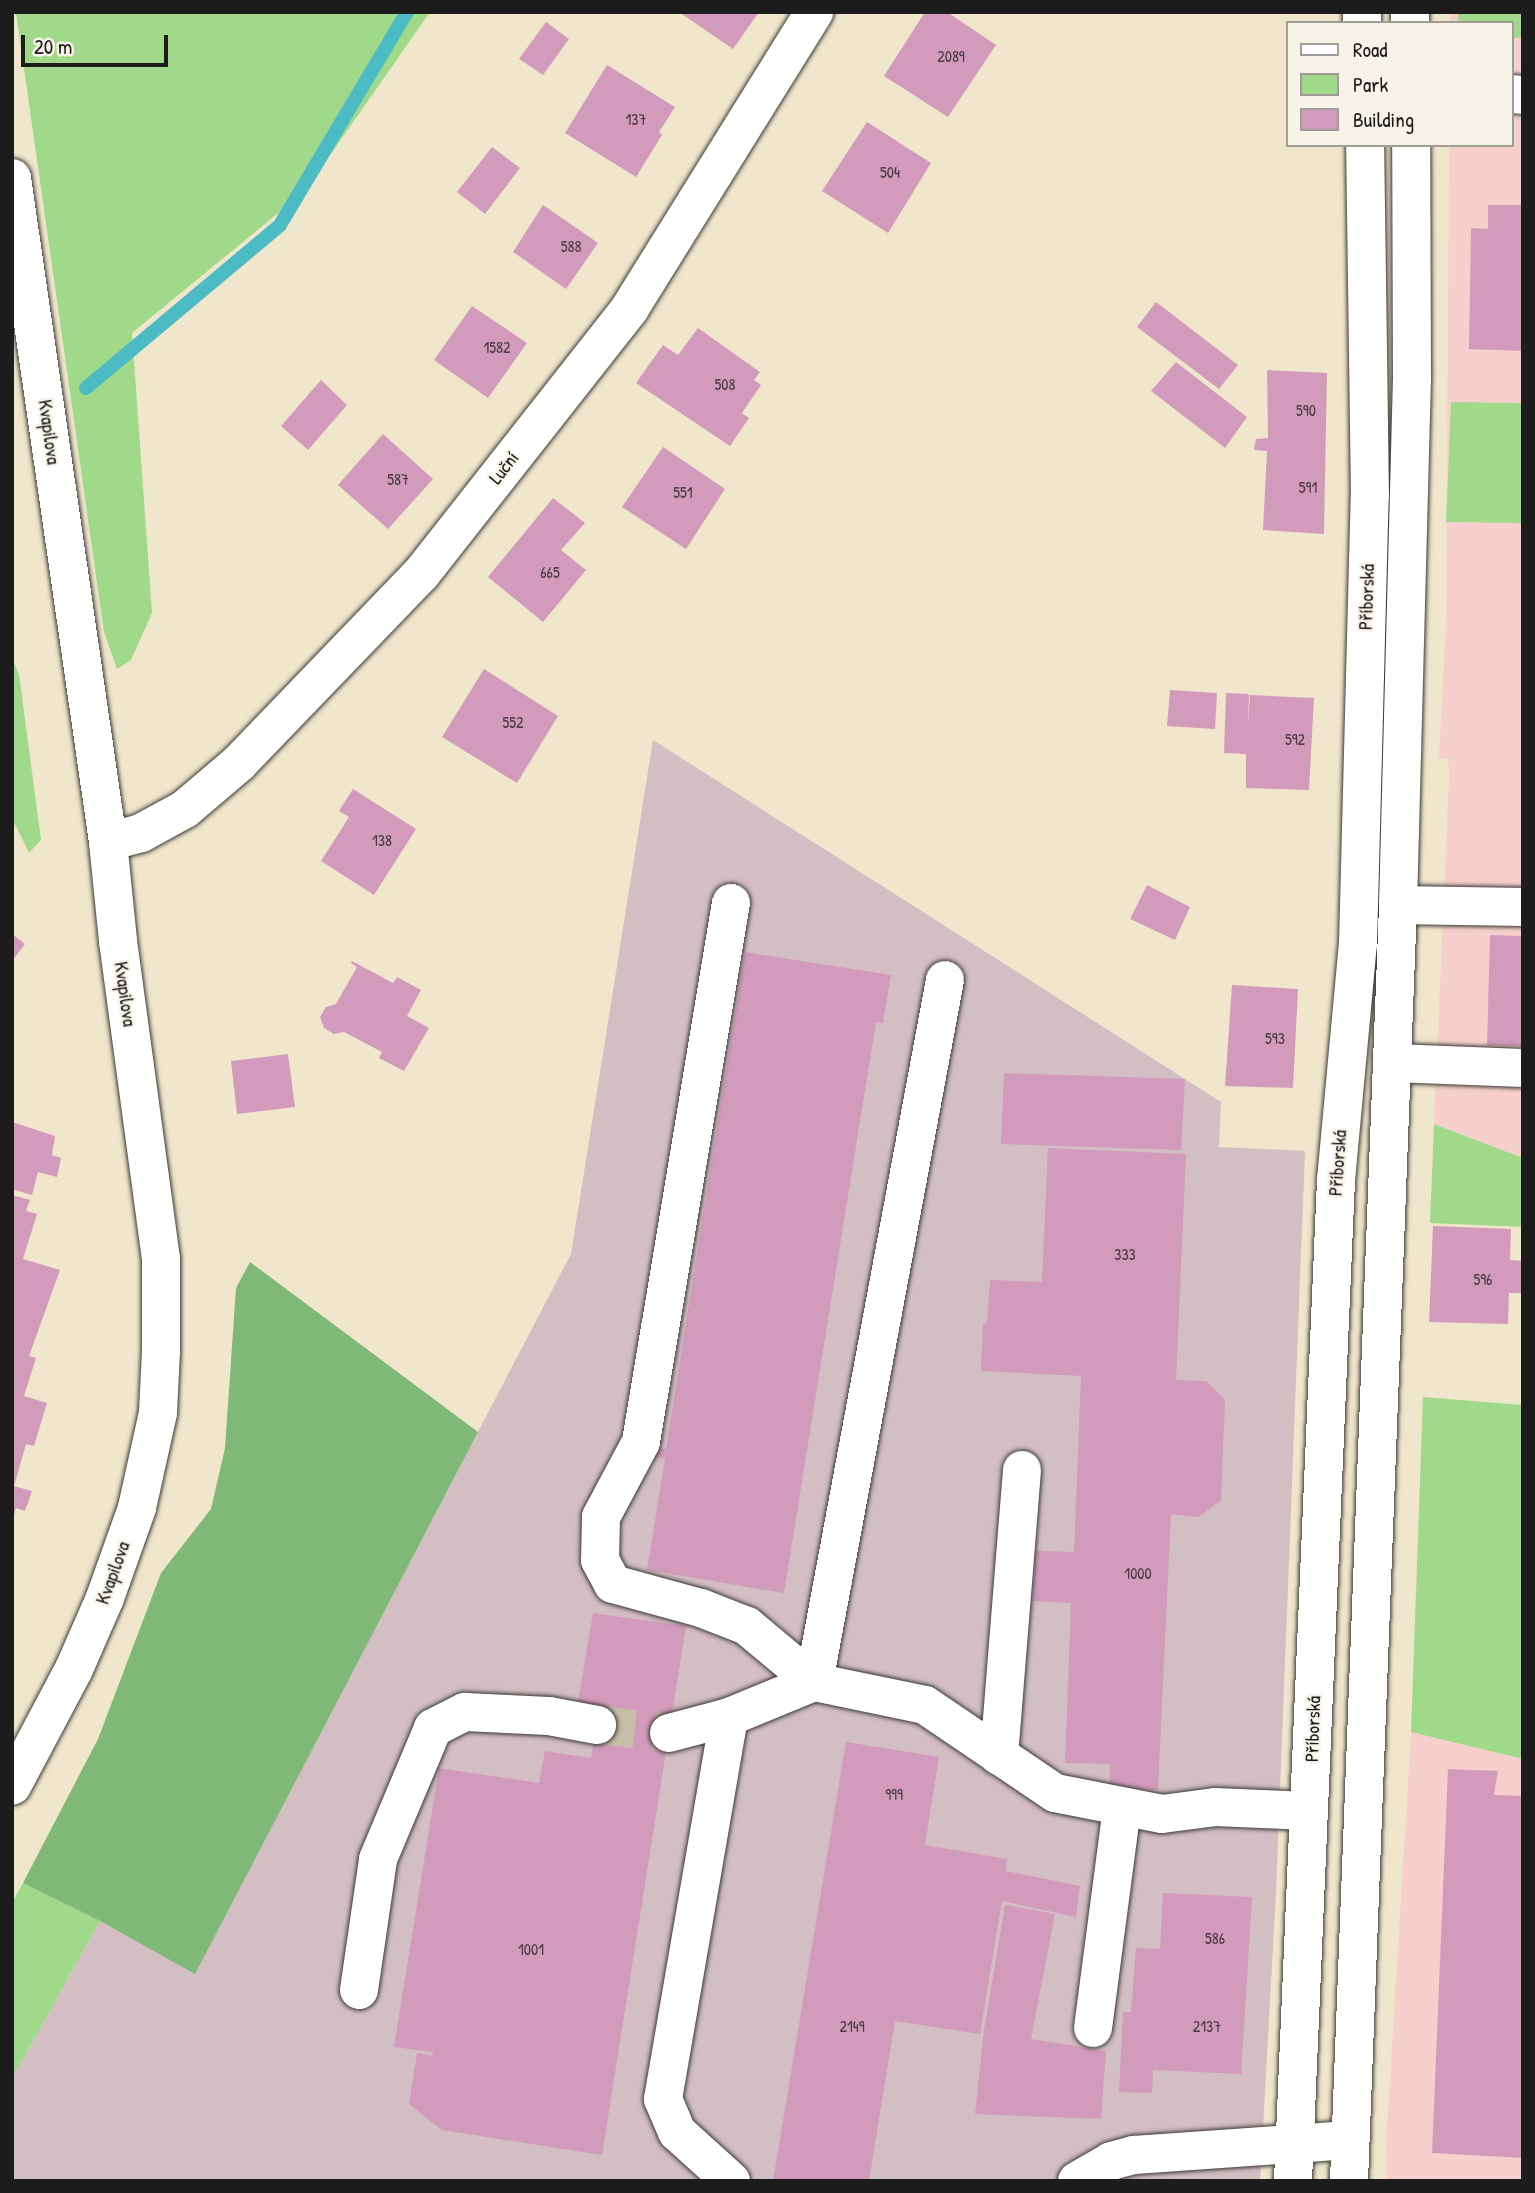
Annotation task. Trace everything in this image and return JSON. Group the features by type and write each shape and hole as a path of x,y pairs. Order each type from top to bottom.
{"main road":[{"name":"Luční","path":"108,842 141,833 185,809 239,763 421,574 630,308 814,12"},
{"name":"Příborská","path":"1294,2163 1336,1180 1358,944 1370,496 1365,147"},
{"name":"Příborská","path":"1349,2181 1398,905 1412,379 1411,147"},
{"name":"Kvapilova","path":"12,178 108,842 118,941 161,1259 162,1350 158,1413 137,1508 105,1598 74,1669 12,1786"},
{"path":"731,904 641,1442 601,1517 600,1560 612,1584 701,1608 747,1626 814,1682 925,1705 1055,1793 1162,1814 1215,1807 1309,1811"},
{"path":"1398,905 1523,907"},
{"path":"814,1682 945,980"},
{"path":"1393,1063 1523,1068"},
{"path":"999,1756 1022,1471"},
{"path":"668,1733 729,1717 814,1682"},
{"path":"359,1990 378,1859 433,1728 465,1712 549,1716 597,1725"},
{"path":"729,1717 663,2099 677,2132 731,2181"},
{"path":"1093,2028 1122,1807"},
{"path":"1077,2181 1111,2161 1135,2155 1294,2163 1349,2140"}],"shaded area":[{"path":"1450,12 1523,12 1523,1158 1434,1124 1449,775 1448,759 1439,758 1446,621 1449,147 1514,147 1514,21 1449,21"},
{"path":"653,740 1221,1102 1219,1147 1305,1151 1276,1892 1260,2181 12,2181 12,2079 100,1921 195,1973 571,1254"},
{"path":"1411,1732 1523,1759 1523,2181 1387,2181 1386,2144"}],"green space":[{"path":"16,12 430,12 305,191 132,333 152,613 131,660 117,669 104,632"},
{"path":"1458,12 1523,12 1523,38 1514,38 1514,21 1458,21"},
{"path":"1451,402 1523,403 1523,523 1446,522"},
{"path":"12,658 19,674 41,840 29,853 12,818"},
{"path":"1434,1124 1523,1158 1523,1227 1430,1223"},
{"path":"250,1262 478,1432 195,1974 100,1921 23,1883 98,1739 161,1573 211,1509 225,1448 236,1288"},
{"path":"1423,1397 1523,1405 1523,1759 1411,1732"},
{"path":"23,1883 100,1921 12,2079 12,1903"}],"building":[{"path":"679,12 759,12 733,49"},
{"path":"925,12 947,12 996,45 948,117 884,76"},
{"path":"546,22 569,39 543,75 519,59"},
{"path":"607,65 675,107 659,132 662,135 636,177 565,133"},
{"path":"867,122 931,163 888,233 822,191"},
{"path":"492,147 520,168 485,214 457,192"},
{"path":"543,205 598,243 566,289 513,252"},
{"path":"1488,205 1523,205 1523,351 1469,349 1471,228 1488,229"},
{"path":"1156,302 1238,365 1219,389 1137,327"},
{"path":"472,306 527,343 488,398 434,360"},
{"path":"698,328 760,372 754,380 761,385 742,413 749,418 730,446 636,383 663,345 678,355"},
{"path":"1176,362 1247,417 1225,448 1151,391"},
{"path":"1267,370 1327,373 1324,534 1263,530 1267,451 1254,450 1256,439 1268,438"},
{"path":"321,380 347,405 308,450 281,426"},
{"path":"383,434 433,479 388,529 338,485"},
{"path":"663,447 725,489 686,549 622,507"},
{"path":"553,498 585,523 561,550 586,570 543,622 488,577"},
{"path":"484,669 558,716 517,783 442,737"},
{"path":"1170,690 1217,693 1215,729 1167,726"},
{"path":"1226,693 1249,694 1248,723 1250,695 1314,698 1309,790 1246,788 1246,754 1224,753"},
{"path":"353,789 416,829 374,895 321,861 349,817 339,811"},
{"path":"1147,885 1190,907 1175,940 1130,919"},
{"path":"12,934 25,944 12,961"},
{"path":"1490,935 1523,936 1523,1046 1487,1045"},
{"path":"745,952 891,975 883,1023 876,1022 784,1593 647,1570 665,1459 649,1457 650,1447 666,1449"},
{"path":"352,961 393,983 397,977 421,990 407,1016 429,1028 404,1071 379,1058 382,1052 344,1032 334,1034 324,1028 320,1017 326,1007 336,1004 357,967"},
{"path":"1232,985 1298,989 1293,1088 1225,1086"},
{"path":"288,1054 295,1107 237,1114 231,1061"},
{"path":"1004,1073 1185,1079 1181,1150 1001,1144"},
{"path":"12,1122 55,1136 52,1155 61,1158 57,1177 38,1172 32,1195 12,1189"},
{"path":"1048,1148 1186,1154 1176,1380 1206,1381 1225,1400 1221,1500 1199,1517 1171,1514 1158,1790 1109,1787 1110,1764 1065,1763 1071,1603 1033,1601 1036,1551 1074,1552 1081,1376 981,1371 983,1324 987,1323 990,1280 1042,1282"},
{"path":"12,1195 30,1200 26,1211 37,1214 23,1259 60,1270 29,1356 36,1358 24,1396 47,1403 34,1446 26,1444 14,1486 32,1491 25,1511 16,1508 13,1518"},
{"path":"1433,1226 1511,1229 1510,1260 1523,1261 1523,1293 1509,1293 1508,1324 1429,1322"},
{"path":"593,1613 686,1626 602,2155 442,2130 409,2104 417,2053 432,2056 433,2052 394,2047 439,1768 539,1783 545,1751 591,1758 600,1706 578,1702"},
{"path":"846,1742 939,1757 925,1845 1007,1859 1006,1871 1080,1886 1076,1917 1002,1901 980,2034 895,2021 869,2181 773,2181"},
{"path":"1448,1769 1498,1771 1494,1795 1523,1796 1523,2158 1432,2153"},
{"path":"1163,1893 1252,1897 1241,2074 1153,2070 1152,2093 1119,2092 1123,2012 1131,2012 1136,1948 1160,1949"},
{"path":"1005,1905 1055,1914 1031,2039 1106,2051 1101,2119 975,2114 984,2030"}],"waterway":[{"path":"86,388 280,225 407,12"}],"tunnel":[{"path":"597,1725 669,1733"}]}
